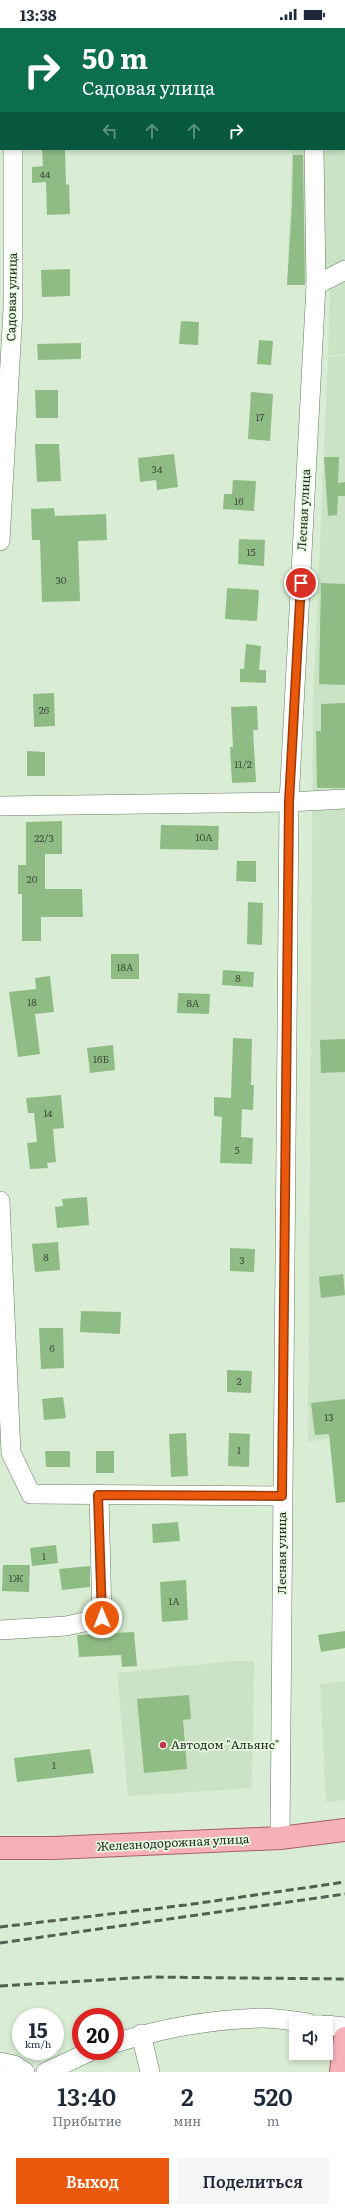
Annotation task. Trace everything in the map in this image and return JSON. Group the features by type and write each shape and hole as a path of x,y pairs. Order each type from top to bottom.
{"main road":[{"name":"Железнодорожная улица","path":"0,1848 53,1848 280,1838 345,1830"},
{"path":"341,2072 345,2038"}],"street":[{"name":"Садовая улица","path":"0,541 13,309 14,150"},
{"name":"Лесная улица","path":"280,1838 289,802 316,285 314,150"},
{"path":"316,285 345,270"},
{"path":"0,806 289,802 345,799"},
{"path":"0,1201 2,1302 11,1453 30,1494 282,1496"},
{"path":"0,1630 66,1626 102,1618 98,1495"},
{"path":"124,2040 141,2034 191,2023 263,2018 289,2021"},
{"path":"333,2026 345,2028"},
{"path":"141,2034 150,2072"},
{"path":"46,2072 72,2060"},
{"path":"0,2062 14,2065 25,2072"}],"shaded area":[{"path":"292,150 345,150 345,354 328,356 330,285 287,285"},
{"path":"345,355 345,1435 308,1442 313,706 328,357"},
{"path":"233,1661 254,1661 252,1788 128,1796 117,1673"},
{"path":"345,1681 345,1800 326,1802 320,1684"}],"building":[{"path":"42,150 65,150 66,185 69,184 70,214 47,215 46,182 32,183 32,167 43,166"},
{"path":"293,155 303,155 305,285 287,285 292,204"},
{"path":"70,269 70,296 42,297 41,270"},
{"path":"181,321 199,322 198,345 179,344"},
{"path":"259,340 273,341 271,365 257,364"},
{"path":"81,343 81,359 38,360 37,344"},
{"path":"35,390 58,390 58,418 36,418"},
{"path":"251,392 273,394 270,441 248,439"},
{"path":"35,444 59,444 61,481 37,482"},
{"path":"174,454 178,487 157,490 156,480 140,482 138,458"},
{"path":"324,457 339,457 338,483 345,482 345,496 338,496 337,515 328,516"},
{"path":"233,480 256,481 254,511 223,509 224,494 232,494"},
{"path":"54,508 55,516 106,514 107,540 78,541 80,601 42,602 40,540 32,540 31,509"},
{"path":"239,539 265,540 264,566 238,564"},
{"path":"321,583 345,584 345,685 319,684"},
{"path":"227,588 259,590 257,621 225,619"},
{"path":"246,644 261,646 259,670 266,670 266,683 240,682 240,669 244,669"},
{"path":"54,693 55,726 34,727 33,694"},
{"path":"345,703 345,788 317,788 316,731 321,731 321,704"},
{"path":"257,706 258,730 253,730 256,782 232,783 230,747 233,747 231,707"},
{"path":"27,751 45,752 45,776 27,776"},
{"path":"62,821 62,854 45,854 45,889 82,889 83,917 41,917 41,941 22,941 22,894 18,894 18,865 26,865 26,822"},
{"path":"161,825 219,826 218,850 160,849"},
{"path":"237,861 256,861 256,882 236,881"},
{"path":"248,902 263,903 262,945 247,944"},
{"path":"111,954 139,954 139,979 111,979"},
{"path":"223,970 254,972 253,987 222,985"},
{"path":"50,976 54,1012 35,1014 40,1054 18,1057 9,992 36,989 35,978"},
{"path":"178,993 210,994 209,1014 177,1013"},
{"path":"233,1038 252,1039 251,1085 254,1085 253,1110 242,1109 241,1137 253,1138 252,1164 220,1163 222,1117 214,1116 214,1097 231,1098"},
{"path":"345,1039 345,1072 321,1073 320,1040"},
{"path":"113,1045 115,1070 90,1073 87,1048"},
{"path":"61,1095 64,1128 53,1129 56,1162 47,1163 48,1168 30,1169 27,1143 37,1142 34,1113 28,1113 26,1098"},
{"path":"87,1197 89,1225 57,1228 55,1207 63,1206 62,1199"},
{"path":"58,1242 60,1270 35,1272 32,1244"},
{"path":"230,1248 255,1249 254,1272 230,1271"},
{"path":"343,1274 345,1295 321,1298 319,1277"},
{"path":"81,1311 121,1312 120,1334 80,1332"},
{"path":"39,1328 63,1328 64,1368 41,1369"},
{"path":"227,1370 252,1371 251,1393 227,1392"},
{"path":"63,1397 66,1418 44,1420 42,1399"},
{"path":"345,1399 345,1502 336,1503 329,1434 315,1435 311,1403"},
{"path":"186,1433 188,1476 171,1477 169,1434"},
{"path":"229,1433 250,1434 249,1467 228,1466"},
{"path":"45,1451 70,1451 70,1467 46,1467"},
{"path":"96,1451 114,1451 114,1473 96,1473"},
{"path":"178,1522 180,1541 153,1543 152,1524"},
{"path":"56,1545 58,1563 32,1566 30,1548"},
{"path":"3,1565 30,1565 29,1592 2,1591"},
{"path":"90,1566 90,1587 62,1590 59,1569"},
{"path":"186,1580 188,1620 162,1622 160,1582"},
{"path":"345,1631 345,1648 321,1652 318,1635"},
{"path":"134,1632 137,1666 122,1667 121,1655 79,1657 77,1635"},
{"name":"Автодом \"Альянс\"","path":"189,1695 191,1719 183,1720 187,1769 144,1773 137,1699"},
{"path":"90,1749 94,1773 17,1782 14,1758"}],"railway":[{"path":"0,1927 186,1905 345,1882"},
{"path":"0,1943 345,1894"},
{"path":"0,1986 150,1977 345,1979"}],"place":[{"name":"Автодом \"Альянс\"","path":"163,1745"}],"route":[{"path":"102,1618 98,1495 282,1496 289,802 301,583"}]}
